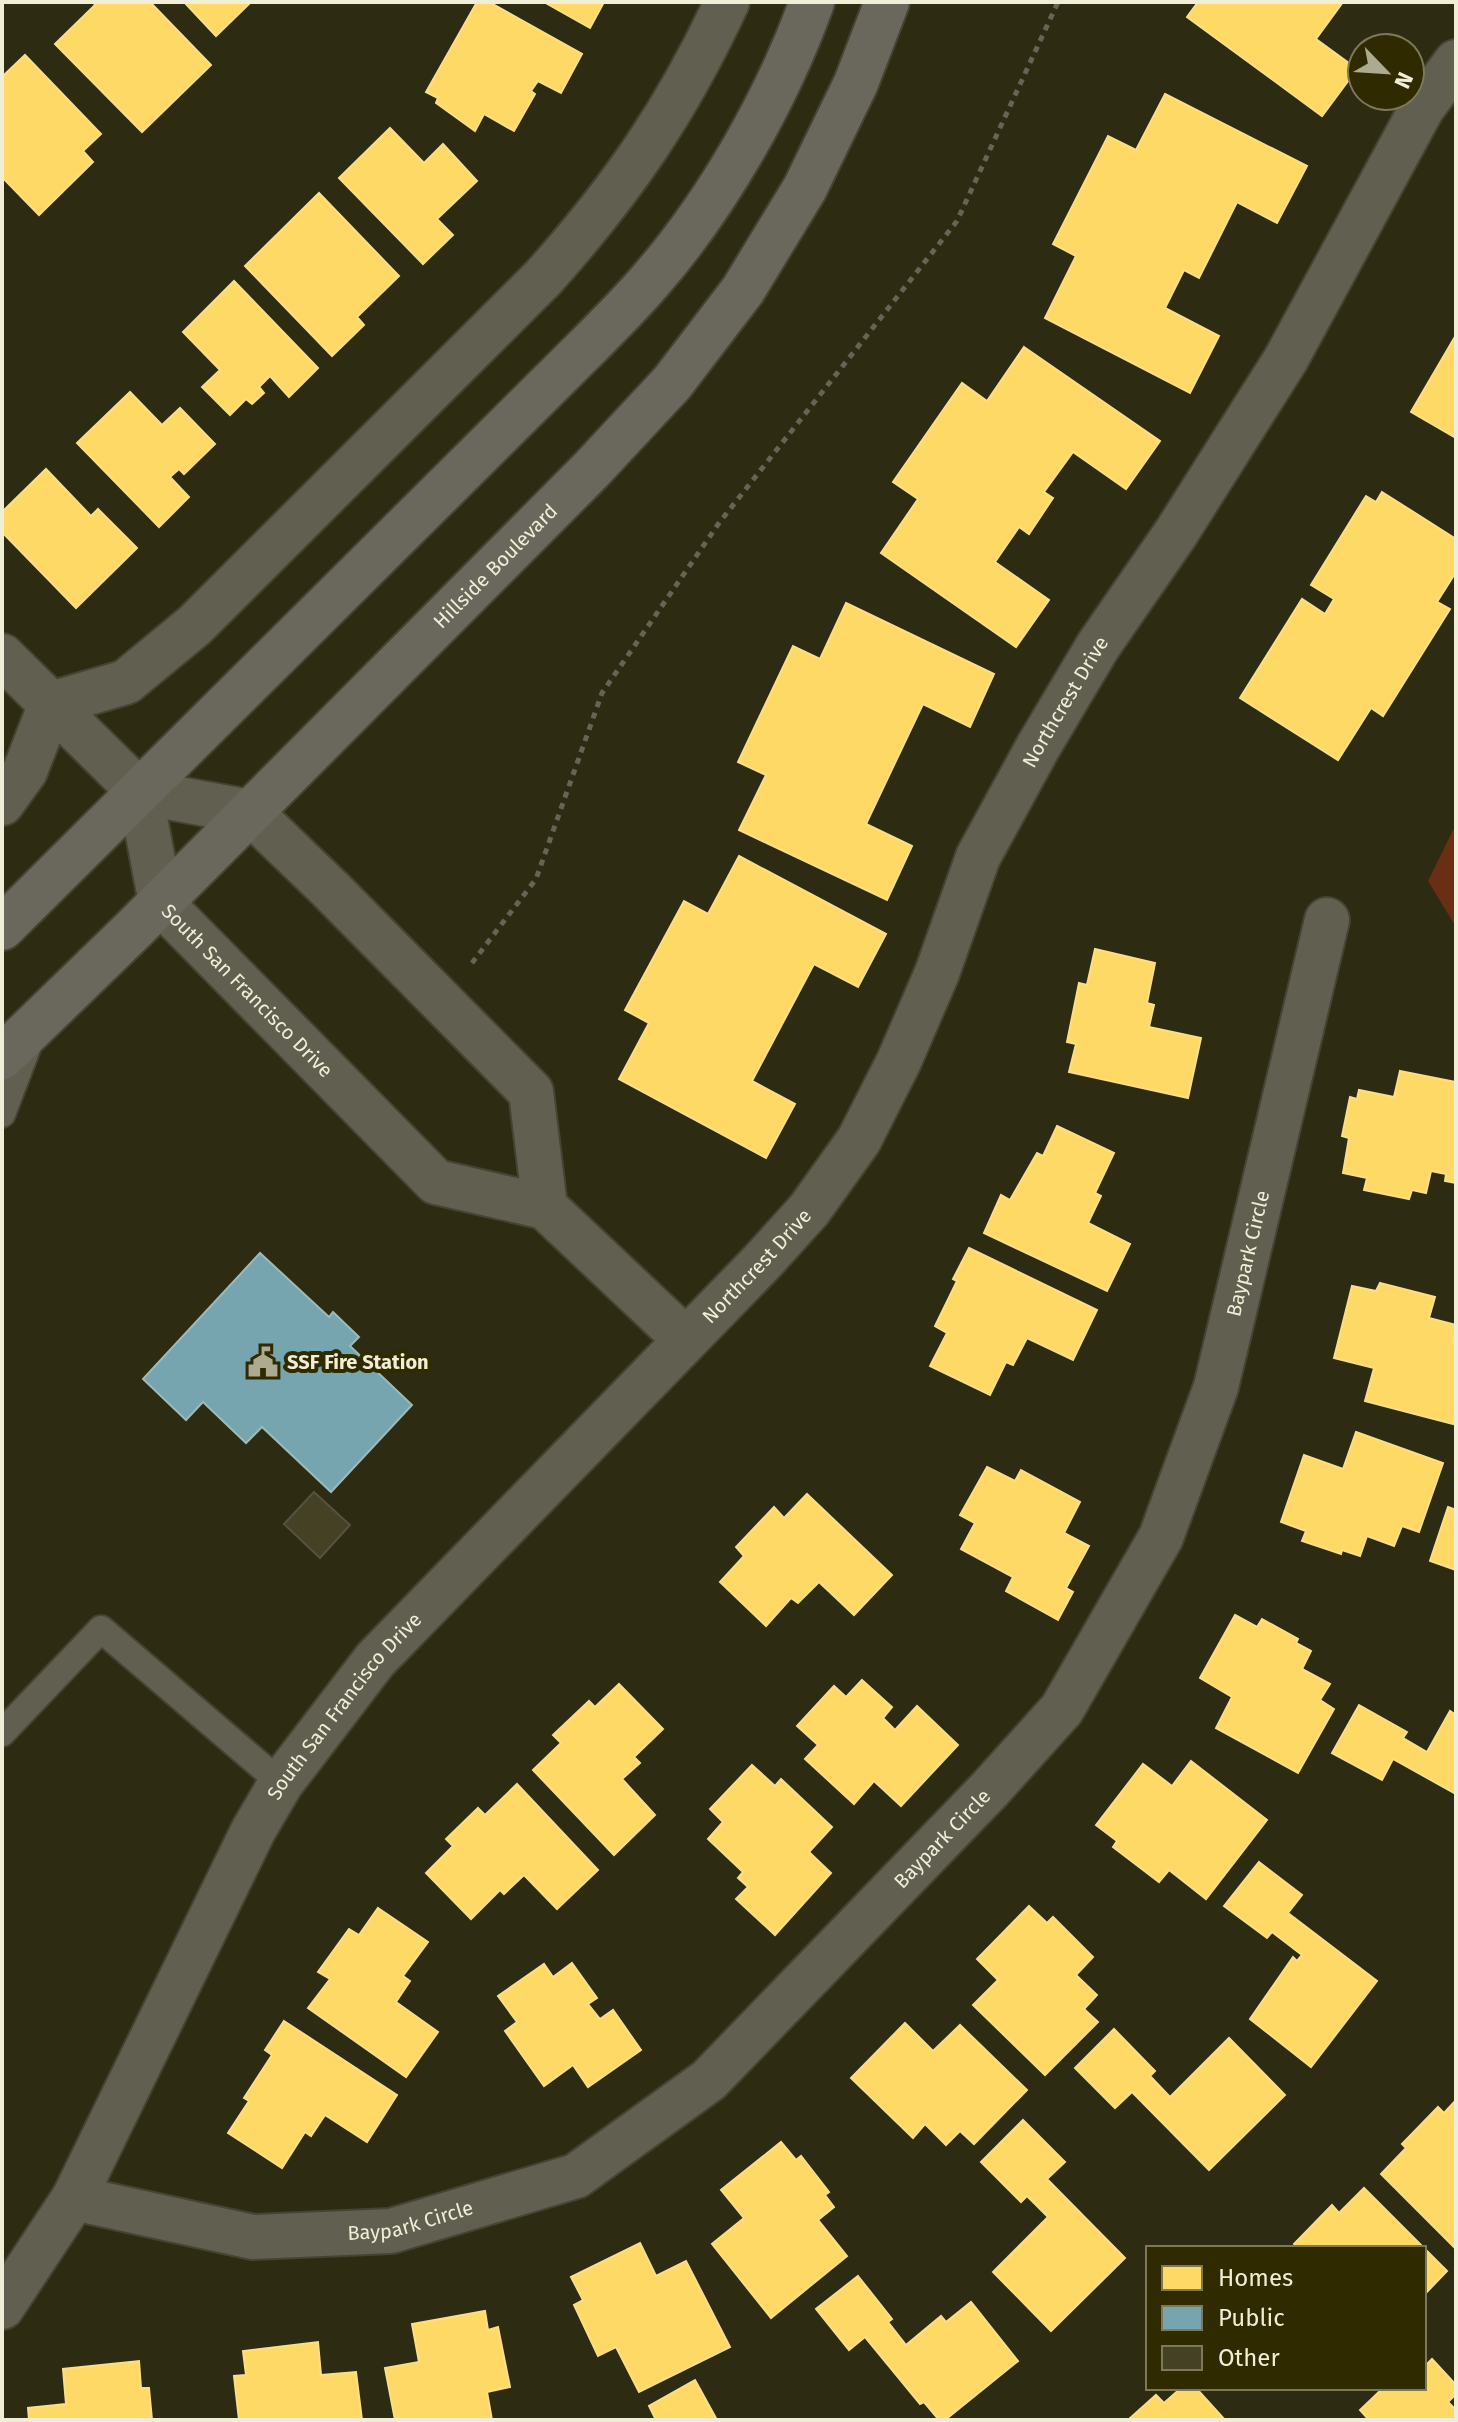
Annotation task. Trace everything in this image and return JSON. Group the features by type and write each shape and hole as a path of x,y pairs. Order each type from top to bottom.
{"main road":[{"path":"2,928 652,279 689,231 752,130 780,76 812,2"},
{"name":"Hillside Boulevard","path":"2,1057 161,903 591,470 672,383 759,265 805,188 856,83 887,2"}],"street":[{"path":"51,704 126,682 195,625 543,278 592,223 641,158 702,55 727,2"},
{"name":"Northcrest Drive","path":"685,1339 809,1210 859,1140 899,1061 937,973 978,857 1038,747 1098,646 1176,533 1286,359 1422,108 1456,62"},
{"path":"2,656 140,792 250,812 442,1002 531,1092 545,1207 685,1339"},
{"path":"2,803 25,771 51,704"},
{"name":"South San Francisco Drive","path":"140,792 161,903 436,1182 545,1207"},
{"name":"Baypark Circle","path":"74,2198 253,2237 391,2231 576,2176 709,2080 990,1789 1062,1709 1161,1537 1216,1387 1327,920"},
{"name":"South San Francisco Drive","path":"2,2307 74,2198 253,1831 281,1783 375,1660 685,1339"}],"lane":[{"path":"2,1114 36,1025"},
{"path":"2,1733 101,1629 281,1783"}],"path":[{"path":"442,1002 536,879 602,693 719,523 957,221 1058,2"}],"shaded area":[{"path":"1456,824 1456,927 1428,881"}],"building: Homes":[{"path":"93,2 150,2 211,65 142,132 55,44 95,5"},
{"path":"184,2 251,2 216,36"},
{"path":"477,2 489,2 582,54 561,93 538,81 531,91 535,94 514,131 484,114 475,131 436,103 438,98 426,92"},
{"path":"544,2 604,2 590,28"},
{"path":"1198,2 1343,2 1316,39 1346,61 1346,84 1322,116 1187,17"},
{"path":"25,55 101,134 83,151 93,162 39,215 2,177 2,77"},
{"path":"1165,94 1307,166 1277,223 1237,202 1199,278 1184,270 1165,308 1219,336 1190,393 1045,318 1076,256 1053,244 1108,136 1136,150"},
{"path":"390,128 424,163 443,144 477,181 437,219 453,235 423,264 339,178"},
{"path":"319,193 399,276 357,317 364,325 332,356 245,266"},
{"path":"234,281 318,368 289,397 270,376 259,387 264,393 252,404 246,399 230,415 202,387 220,370 183,332"},
{"path":"1456,335 1456,438 1411,412"},
{"path":"1024,347 1160,441 1126,489 1073,452 1044,492 1053,498 1029,534 1019,527 995,562 1049,600 1016,647 881,553 918,499 893,482 962,383 987,401"},
{"path":"130,392 162,425 180,408 215,444 184,474 179,469 170,477 189,497 159,527 77,443"},
{"path":"46,469 91,516 98,509 137,548 76,608 2,532 2,512"},
{"path":"1382,492 1456,539 1456,572 1437,602 1450,609 1383,716 1371,708 1338,760 1240,698 1302,599 1325,614 1334,599 1311,585 1366,496 1376,502"},
{"path":"846,603 994,674 970,727 923,704 866,824 912,846 887,900 739,830 766,775 738,762 793,646 820,659"},
{"path":"739,856 886,934 858,987 814,964 752,1081 795,1104 766,1158 619,1079 649,1023 625,1010 684,901 708,914"},
{"path":"1095,949 1155,963 1147,1003 1154,1005 1149,1027 1201,1038 1188,1098 1069,1072 1076,1044 1067,1042 1079,983 1087,985"},
{"path":"1400,1071 1456,1082 1456,1183 1445,1181 1446,1174 1431,1171 1426,1193 1412,1190 1409,1199 1364,1190 1367,1178 1343,1173 1349,1138 1342,1136 1350,1097 1357,1099 1359,1090 1394,1097"},
{"path":"1057,1126 1114,1153 1095,1193 1101,1196 1088,1223 1130,1244 1107,1291 984,1233 1001,1195 1010,1200 1037,1153 1043,1156"},
{"path":"969,1248 1097,1310 1073,1360 1027,1338 1013,1365 1006,1362 990,1395 930,1366 947,1333 935,1326"},
{"path":"1380,1283 1435,1297 1429,1318 1456,1325 1453,1344 1456,1344 1456,1412 1453,1424 1365,1401 1374,1368 1334,1358 1352,1286 1376,1291"},
{"path":"1356,1432 1443,1463 1419,1532 1402,1526 1394,1546 1367,1536 1360,1556 1342,1550 1341,1554 1302,1541 1306,1531 1281,1522 1304,1455 1343,1469"},
{"path":"987,1467 1015,1481 1021,1470 1080,1502 1064,1533 1089,1546 1066,1588 1073,1592 1058,1620 1006,1591 1013,1577 961,1549 975,1523 960,1515"},
{"path":"807,1494 892,1575 854,1615 819,1582 798,1603 791,1598 766,1626 720,1582 744,1556 736,1547 774,1507 784,1518"},
{"path":"1448,1507 1456,1510 1456,1570 1430,1561"},
{"path":"1235,1615 1257,1627 1262,1619 1298,1639 1296,1643 1311,1651 1302,1669 1330,1684 1320,1700 1334,1709 1298,1773 1216,1728 1232,1697 1200,1678"},
{"path":"862,1680 892,1707 883,1718 895,1730 917,1706 958,1745 901,1806 874,1781 854,1804 805,1759 818,1745 797,1726 834,1686 846,1697"},
{"path":"619,1684 663,1729 634,1757 640,1763 622,1779 655,1815 614,1855 533,1770 561,1743 553,1735 589,1701 595,1707"},
{"path":"1359,1705 1407,1732 1403,1738 1427,1752 1450,1711 1456,1715 1456,1794 1393,1759 1382,1780 1332,1753"},
{"path":"1191,1761 1267,1820 1206,1899 1169,1870 1159,1882 1113,1847 1117,1841 1096,1825 1143,1764 1172,1786"},
{"path":"752,1765 775,1786 781,1779 832,1827 809,1852 831,1873 775,1935 736,1899 748,1887 738,1878 743,1872 708,1839 723,1822 710,1809"},
{"path":"517,1784 598,1870 557,1909 524,1875 504,1894 500,1890 471,1919 426,1873 453,1846 446,1839 478,1808 485,1815"},
{"path":"1259,1862 1302,1895 1288,1913 1377,1981 1311,2067 1250,2019 1293,1957 1297,1961 1302,1955 1272,1932 1267,1938 1224,1906"},
{"path":"1029,1906 1047,1923 1053,1917 1093,1957 1076,1975 1097,1995 1084,2009 1098,2022 1045,2075 973,2005 998,1980 977,1959"},
{"path":"378,1908 428,1942 403,1976 410,1981 396,2002 438,2032 406,2077 308,2008 330,1979 318,1972 349,1929 359,1935"},
{"path":"572,1963 597,1998 588,2004 600,2019 613,2010 641,2050 588,2087 573,2065 544,2086 505,2031 517,2022 498,1996 544,1964 553,1977"},
{"path":"284,2021 397,2095 367,2142 325,2115 311,2136 305,2132 282,2168 228,2133 249,2101 244,2098 272,2055 265,2050"},
{"path":"905,2023 933,2051 960,2025 1027,2090 974,2144 960,2131 946,2145 925,2124 913,2138 851,2078"},
{"path":"1114,2029 1155,2071 1150,2076 1170,2097 1229,2038 1285,2095 1209,2170 1132,2092 1115,2108 1075,2068"},
{"path":"1456,2100 1456,2249 1381,2174 1406,2148 1402,2144 1438,2107 1444,2113"},
{"path":"1023,2120 1065,2162 1047,2179 1125,2258 1051,2331 993,2272 1048,2217 1027,2196 1021,2202 981,2162"},
{"path":"781,2142 796,2160 801,2156 829,2192 825,2195 834,2207 818,2220 847,2256 771,2318 712,2244 744,2218 721,2190"},
{"path":"1364,2188 1422,2246 1294,2244 1332,2205 1339,2213"},
{"path":"640,2243 656,2276 686,2261 730,2347 639,2392 616,2347 598,2356 574,2305 583,2300 571,2277"},
{"path":"1426,2250 1447,2271 1426,2293"},
{"path":"858,2276 892,2319 888,2322 906,2345 941,2316 946,2322 971,2302 1018,2361 945,2420 939,2420 924,2402 920,2404 865,2337 849,2350 816,2309"},
{"path":"485,2311 488,2330 498,2327 510,2387 487,2392 492,2420 395,2420 385,2368 419,2362 412,2324"},
{"path":"318,2342 321,2375 356,2372 362,2420 239,2420 234,2376 246,2375 243,2351"},
{"path":"1432,2359 1456,2385 1456,2394 1448,2402 1456,2410 1456,2420 1369,2420 1360,2410 1381,2390 1426,2390 1426,2365"},
{"path":"139,2361 141,2388 149,2388 152,2420 29,2420 28,2408 66,2404 63,2369"},
{"path":"695,2380 717,2420 656,2420 649,2406"},
{"path":"1179,2390 1198,2390 1225,2420 1128,2420 1156,2395 1164,2403"}],"building: Public":[{"name":"SSF Fire Station","path":"260,1253 329,1317 333,1312 359,1337 350,1346 412,1405 331,1492 262,1427 246,1443 203,1402 186,1420 143,1379"}],"building: Other":[{"path":"314,1492 350,1525 320,1558 284,1524"}],"place":[{"name":"SSF Fire Station","path":"263,1362"}]}
